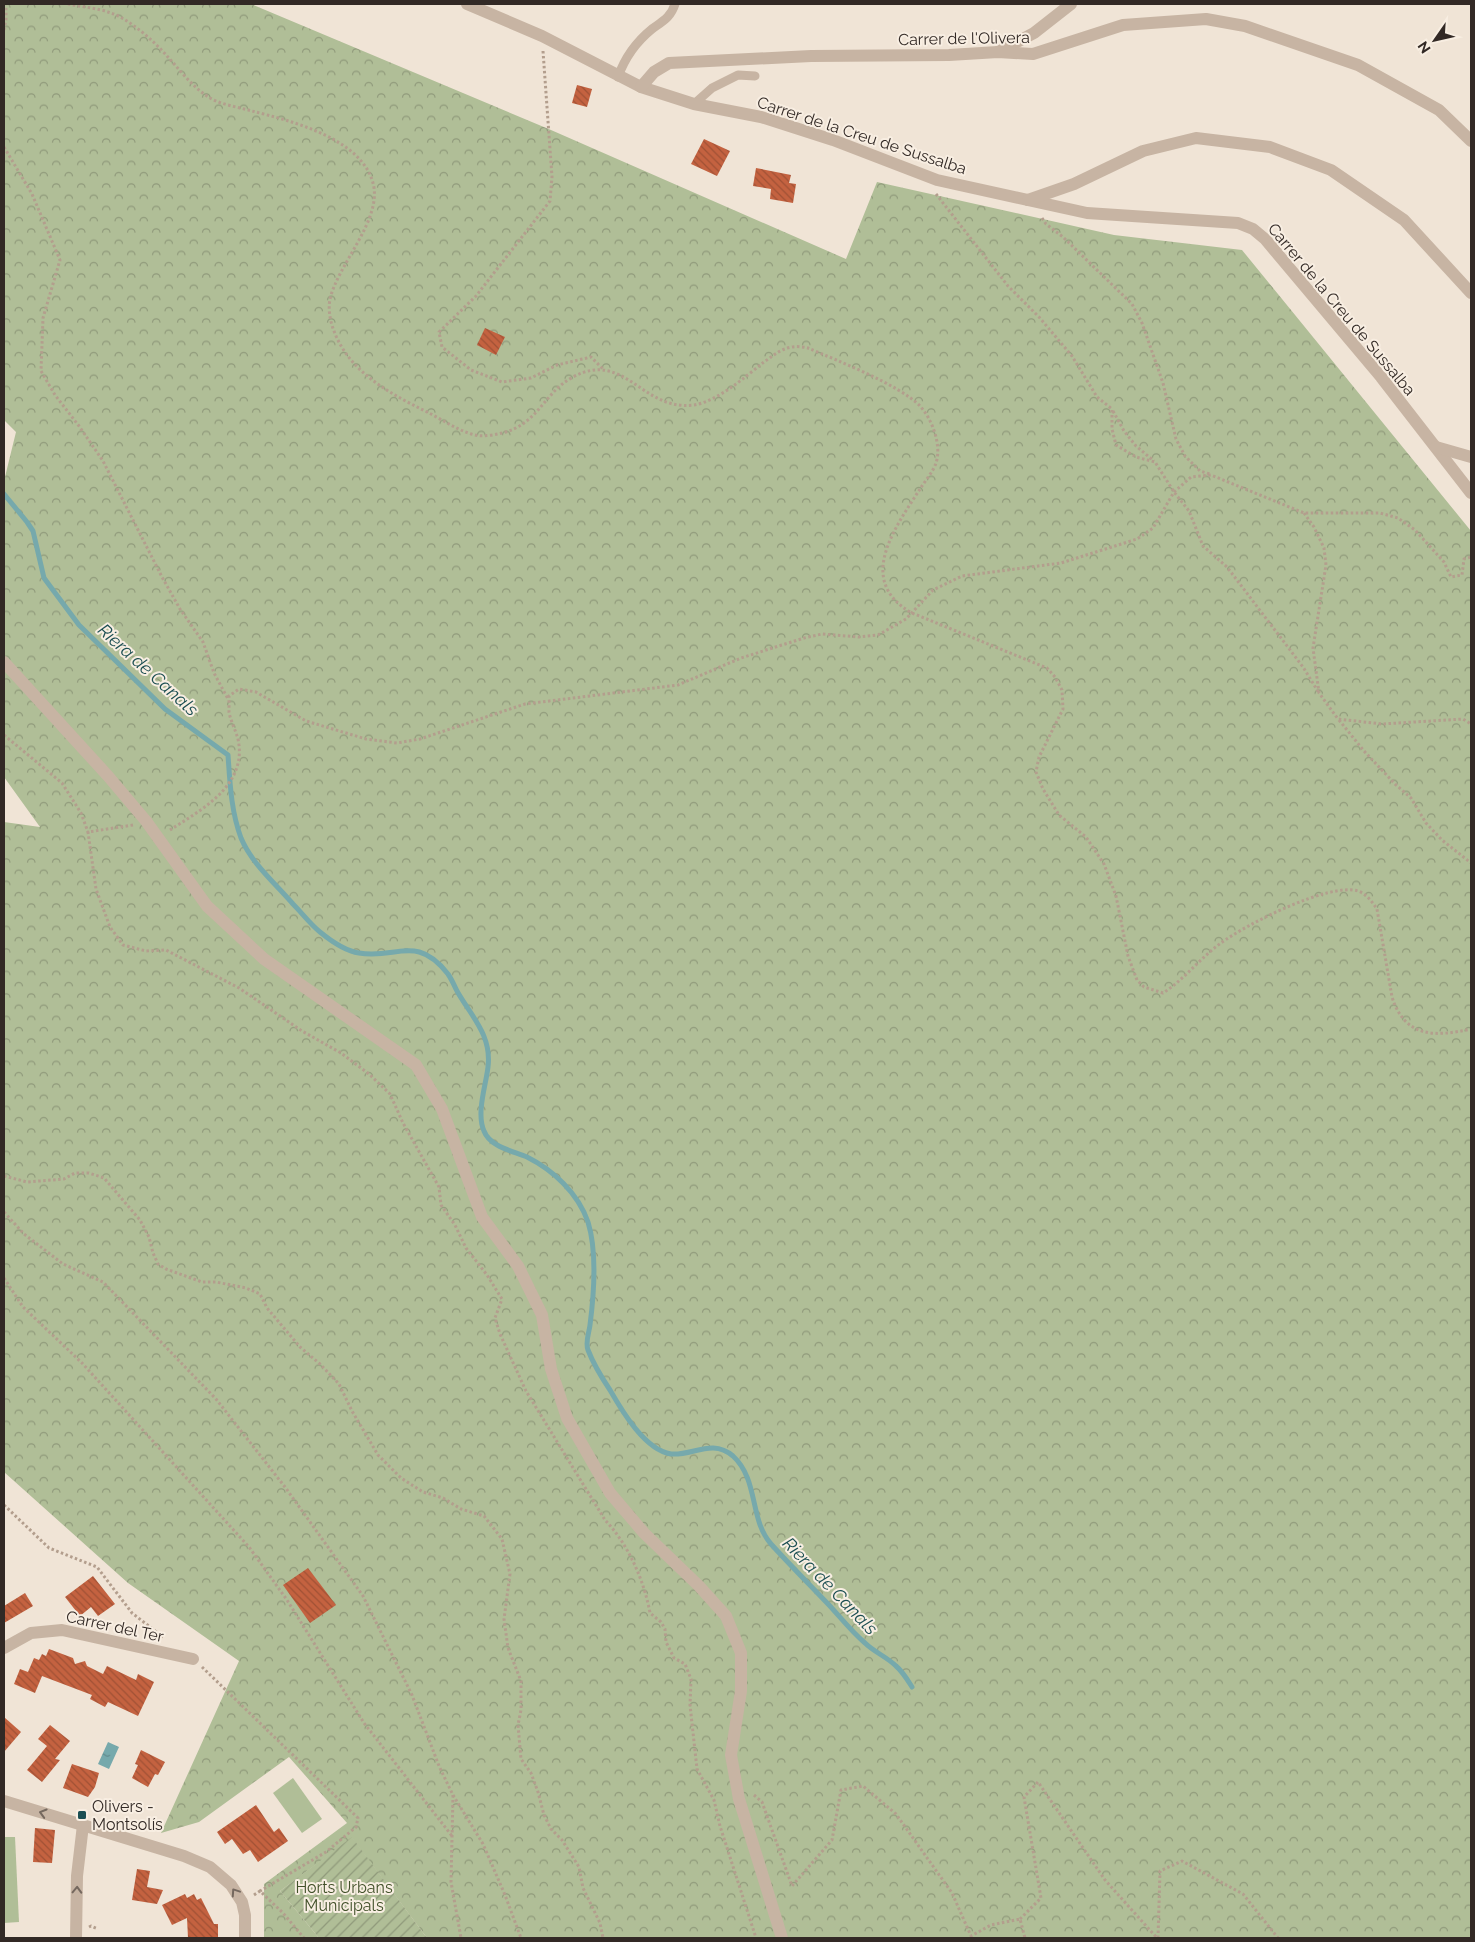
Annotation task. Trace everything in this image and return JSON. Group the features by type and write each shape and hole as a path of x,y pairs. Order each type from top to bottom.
{"street":[{"name":"Carrer de la Creu de Sussalba","path":"467,4 542,36 641,87 694,104 762,117 833,140 937,180 1087,213 1238,223 1253,229 1265,239 1381,376 1471,493"},
{"path":"998,52 1034,33 1071,4"},
{"name":"Carrer de l'Olivera","path":"641,87 654,72 669,63 811,56 948,55 998,52 1033,54 1123,25 1206,19 1245,26 1358,65 1438,110 1471,141"},
{"path":"1028,200 1074,184 1143,151 1196,138 1270,146 1331,170 1404,220 1471,293"},
{"path":"1436,447 1471,457"},
{"path":"4,662 108,776 146,821 207,906 264,959 416,1065 442,1108 482,1216 518,1266 542,1315 551,1369 567,1418 610,1493 644,1533 699,1586 726,1616 741,1653 741,1690 731,1755 735,1780 739,1799 782,1938"},
{"name":"Carrer del Ter","path":"4,1648 31,1634 62,1630 193,1659"},
{"path":"4,1801 184,1856 210,1867 231,1885 242,1902 245,1915 245,1938"},
{"path":"76,1938 77,1876 83,1825"}],"lane":[{"path":"618,76 627,55 639,41 670,15 675,4"},
{"path":"694,104 712,88 738,75 755,76"}],"path":[{"path":"4,30 6,4"},
{"path":"68,4 111,12 128,22 163,51 193,85 210,98 286,120 321,134 352,152 365,166 373,184 374,200 371,216 335,285 329,301 331,322 337,339 363,374 378,385 456,429 479,436 516,430 542,406 555,389 575,376 597,370 619,373 640,389 662,402 694,405 708,400 732,386 780,350 794,346 808,348 873,378 900,392 920,406 937,441 936,463 889,543 882,569 888,592 901,607 912,613 1047,668 1056,677 1062,690 1063,709 1040,757 1036,772 1042,789 1059,815 1092,845 1104,864 1116,896 1132,970 1144,987 1163,993 1187,975 1220,944 1249,925 1282,910 1334,892 1358,891 1370,899 1377,909 1392,997 1396,1010 1403,1019 1417,1028 1430,1033 1440,1034 1471,1029"},
{"path":"542,36 552,177 550,201 476,296 439,332 442,347 471,370 502,382 531,378 557,365 591,358 604,370"},
{"path":"4,147 32,194 60,260 43,318 40,371 54,395 79,426 103,461 162,577 180,609 203,642 214,673 229,702"},
{"path":"920,174 1008,286 1039,317 1072,356 1097,397 1112,409 1136,446 1155,462 1188,511 1203,546 1227,567 1303,667 1338,719 1364,751 1395,784 1412,798 1426,823 1442,840 1471,863"},
{"path":"1028,200 1046,224 1064,238 1132,304 1142,323 1162,383 1176,439 1185,456 1200,471 1304,513 1380,512 1398,518 1415,530 1444,562 1451,577 1462,575 1464,558 1471,557"},
{"path":"1112,409 1112,429 1116,445 1136,457 1155,462"},
{"path":"159,837 211,803 230,783 237,767 240,746 229,713 229,696 239,689 256,692 306,721 366,739 397,743 420,739 525,704 678,685 741,658 804,638 822,634 858,637 878,634 906,619 933,590 962,576 1061,563 1137,539 1153,528 1174,492 1191,476 1211,475"},
{"path":"1304,513 1314,527 1324,548 1326,565 1313,648 1319,693"},
{"path":"1338,719 1382,724 1463,719 1471,724"},
{"path":"4,736 62,783 81,813 88,832 96,889 110,927 123,945 146,951 166,950 239,988 302,1031 341,1053 369,1074 390,1094 439,1187 441,1205 455,1225 466,1248 488,1275 502,1299 495,1318 500,1334 526,1391 605,1520 618,1533 627,1548 647,1598 650,1613 661,1622 665,1629 666,1642 674,1658 685,1664 691,1679 690,1705 698,1769 714,1800 720,1826 756,1938"},
{"path":"88,832 128,826 146,821"},
{"path":"4,1176 27,1182 64,1179 74,1173 90,1173 104,1178 140,1220 149,1237 153,1254 158,1264 166,1269 202,1282 216,1282 246,1288 260,1294 267,1308 300,1347 339,1384 366,1438 384,1461 401,1478 423,1492 443,1498 461,1509 484,1516 502,1539 510,1574 504,1618 508,1648 521,1681 521,1710 518,1725 521,1759 530,1773 551,1830 562,1840 579,1868 583,1888 600,1924 604,1938"},
{"path":"4,1212 24,1234 63,1264 103,1282 216,1398 285,1487 363,1596 412,1695 439,1766 453,1795 483,1844 521,1938"},
{"path":"4,1278 23,1308 82,1363 249,1547 287,1600 364,1723 452,1836"},
{"path":"4,1505 49,1548 97,1567 132,1614 170,1642"},
{"path":"193,1659 358,1818 356,1827 326,1852 242,1902"},
{"path":"735,1780 762,1802 792,1886 832,1840 841,1790 863,1786 896,1814 952,1893 971,1936 991,1925 1020,1919 1041,1898 1024,1797 1038,1782 1105,1880 1158,1938"},
{"path":"453,1795 451,1882 461,1938"},
{"path":"1158,1938 1160,1871 1182,1861 1243,1894 1278,1938"},
{"path":"260,1891 283,1913 304,1938"},
{"path":"1020,1919 1025,1938"}],"green space":[{"path":"4,4 251,4 551,130 846,259 877,182 1114,235 1242,250 1471,531 1471,1938 427,1938 352,1838 280,1891 319,1938 264,1938 264,1884 347,1823 289,1757 199,1822 161,1833 239,1661 128,1583 4,1472 4,822 40,827 4,777 4,481 16,432 4,420"},
{"path":"293,1778 322,1819 302,1833 273,1793"},
{"path":"4,1837 15,1837 19,1922 4,1923"},
{"name":"Horts Urbans Municipals","path":"352,1837 427,1938 319,1938 280,1891"}],"water":[{"path":"108,1742 119,1747 109,1769 98,1764"}],"building":[{"path":"577,85 592,89 587,107 572,103"},
{"path":"704,139 730,151 717,176 691,164"},
{"path":"756,168 791,175 789,183 796,184 793,203 770,199 771,189 753,186"},
{"path":"485,328 505,337 496,355 477,345"},
{"path":"308,1568 336,1605 310,1623 283,1585"},
{"path":"93,1576 115,1604 98,1616 91,1607 80,1616 65,1597"},
{"path":"25,1593 33,1606 4,1623 4,1606"},
{"path":"49,1649 73,1658 75,1664 85,1661 87,1666 103,1674 107,1666 136,1680 138,1674 154,1682 138,1716 108,1702 105,1707 90,1699 92,1695 42,1676 35,1693 14,1684 20,1669 28,1672 34,1658 39,1660 42,1654 46,1656"},
{"path":"4,1717 21,1732 4,1752"},
{"path":"50,1725 70,1741 55,1759 60,1760 42,1782 27,1770 47,1746 38,1739"},
{"path":"141,1750 165,1762 158,1775 155,1774 148,1787 132,1778 138,1765 135,1764"},
{"path":"72,1764 99,1773 95,1787 88,1797 63,1788"},
{"path":"256,1805 274,1832 279,1828 288,1841 258,1862 250,1850 243,1854 232,1839 225,1844 217,1832"},
{"path":"35,1828 55,1830 52,1863 33,1862"},
{"path":"137,1869 150,1871 147,1887 163,1890 157,1904 132,1900"},
{"path":"185,1894 187,1898 194,1894 197,1900 201,1898 214,1924 218,1924 218,1938 188,1938 187,1918 172,1925 162,1905"}],"waterway":[{"name":"Riera de Canals","path":"4,494 33,531 44,578 79,625 165,709 228,755 233,807 241,838 251,856 264,873 309,922 329,939 349,950 372,954 416,951 426,954 448,974 484,1035 487,1045 488,1067 481,1108 484,1131 491,1141 497,1145 537,1162 555,1176 571,1192 584,1211 591,1233 594,1259 593,1300 587,1347 592,1360 635,1428 652,1445 661,1451 671,1454 718,1448 733,1456 747,1476 759,1523 771,1544 856,1634 898,1668 912,1687"}],"place":[{"name":"Olivers - Montsolís","path":"82,1815"}]}
